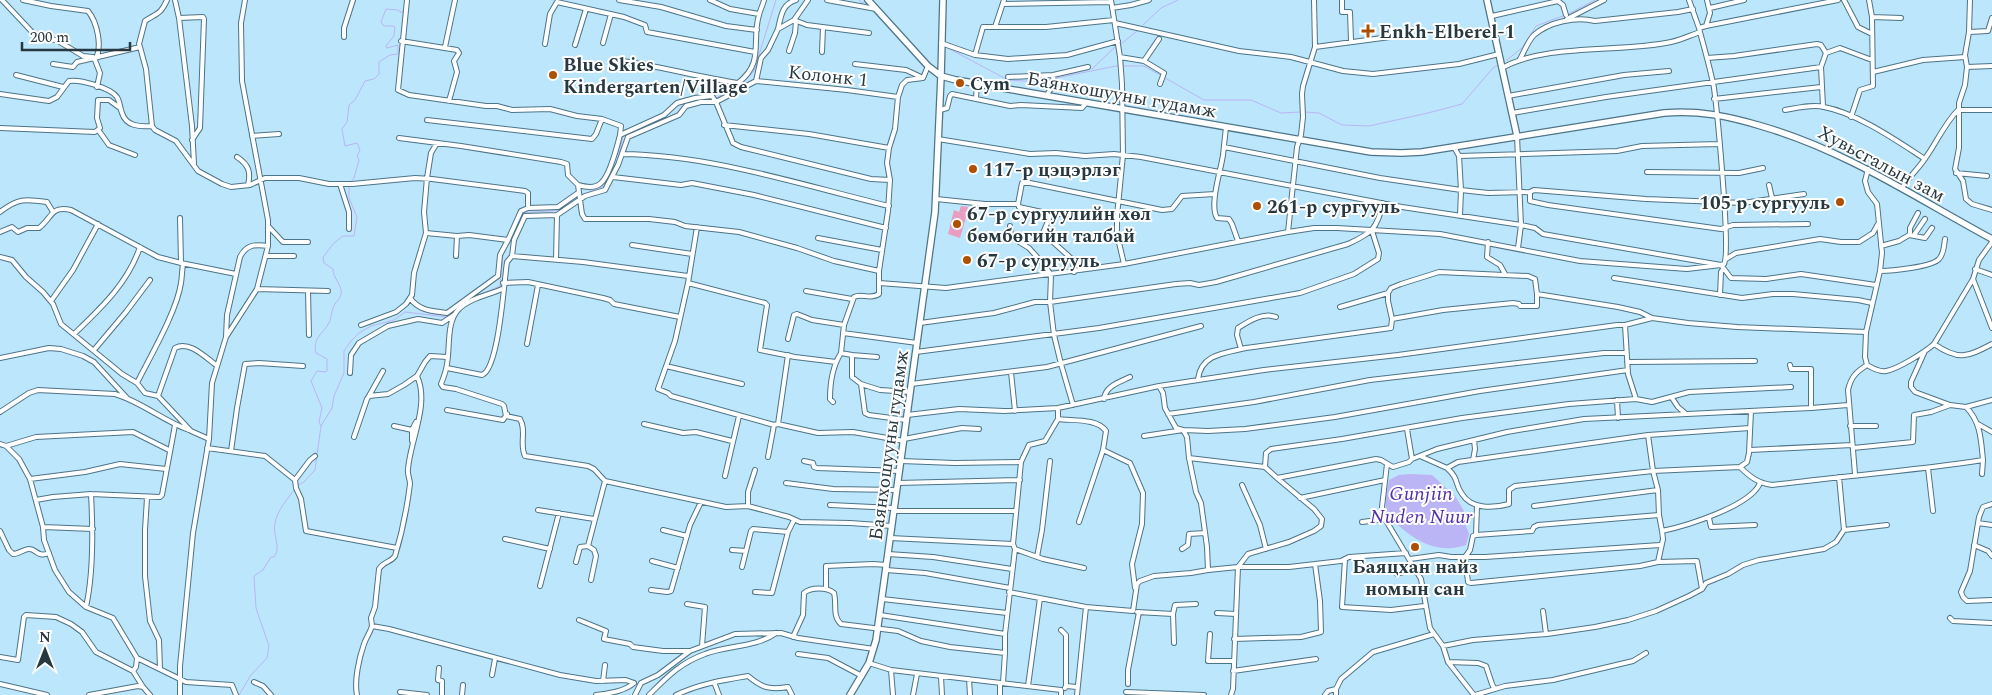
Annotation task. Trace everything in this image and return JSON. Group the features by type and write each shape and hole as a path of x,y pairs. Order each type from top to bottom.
{"main road":[{"path":"868,0 928,66 941,76"},
{"path":"941,76 943,0"},
{"path":"1487,0 1492,16 1516,136"},
{"name":"Баянхошууны гудамж","path":"850,695 869,663 878,630 936,199 941,76 1086,103 1386,153 1411,153 1516,136"},
{"name":"Хувьсгалын зам","path":"1516,136 1664,114 1689,112 1716,114 1805,140 1868,169 1992,241"}],"street":[{"path":"2,0 33,33 58,41 83,56 97,57"},
{"path":"23,0 88,11 97,32 97,57 95,63 100,73 97,87"},
{"path":"167,0 157,16 145,21 140,48 146,69 152,126 155,130 176,141 198,171 230,187 248,185 265,178 299,178 329,184 427,178 525,191 528,193 528,208"},
{"path":"175,0 179,18 192,126 194,166"},
{"path":"180,695 179,678 193,533 209,439 212,383 226,338 257,289 268,246 268,226 242,81 241,23 245,0"},
{"path":"344,37 344,28 353,0"},
{"path":"399,138 560,162 567,164 568,175 578,185 586,187 597,186 602,183 611,164 621,126 602,119 577,116 542,108 512,110 497,106 410,95 398,90 401,41 407,0"},
{"path":"445,47 455,0"},
{"path":"619,0 661,7 726,26 757,30"},
{"path":"710,0 730,9 759,14"},
{"path":"615,60 738,83 751,71 759,14 764,0"},
{"path":"350,373 351,355 359,343 393,324 448,313 463,300 481,290 486,284 493,282 498,276 500,255 521,211 528,208 558,207 580,196 605,190 613,176 628,137 679,115 686,106 715,100 756,81 761,58 768,50 778,29 783,9 787,4 796,0"},
{"path":"789,51 795,33 795,21 808,0"},
{"path":"827,0 878,9"},
{"path":"1112,8 1149,0"},
{"path":"1288,232 1296,162 1304,117 1302,108 1303,86 1315,48 1314,0"},
{"path":"1342,0 1342,12 1350,12 1350,41"},
{"path":"1520,59 1533,35 1604,0"},
{"path":"1689,0 1713,82 1726,227 1726,259 1721,272 1720,295"},
{"path":"1706,26 1710,14 1708,0"},
{"path":"1710,8 1744,0"},
{"path":"1501,65 1520,59 1561,53 1665,43 1706,26 1838,0"},
{"path":"1844,0 1858,27 1872,34"},
{"path":"1850,117 1860,90 1873,86 1872,17 1869,0"},
{"path":"1970,0 1969,32 1965,57 1967,67 1965,85 1958,110 1959,148 1955,165 1956,173 1962,181 1965,197 1969,202 1992,210"},
{"path":"995,27 1004,2 1111,1 1121,65 1123,155 1117,234 1124,264"},
{"path":"1492,16 1558,1 1563,6 1566,15"},
{"path":"545,44 550,14 557,2 611,14 645,25 647,32 755,52"},
{"path":"575,45 586,9"},
{"path":"1563,21 1595,21 1693,9"},
{"path":"603,43 611,14"},
{"path":"179,18 203,17 204,19 200,128 192,140"},
{"path":"1872,17 1901,18"},
{"path":"1969,32 1988,31 1992,18"},
{"path":"778,29 795,21 807,25 869,33"},
{"path":"975,55 983,27 1046,27 1115,21 1239,52 1291,57 1343,71 1373,74 1459,64 1499,54"},
{"path":"822,52 823,27"},
{"path":"1315,48 1350,41 1405,35"},
{"path":"1144,61 1159,39"},
{"path":"401,41 457,50 459,53 454,61 457,72 449,101"},
{"path":"941,43 975,55 1008,59 1067,55 1118,41"},
{"path":"1707,58 1773,52 1817,44 1821,45 1826,53"},
{"path":"53,64 73,66 77,62 140,48"},
{"path":"1824,106 1821,67 1826,53 1834,48 1840,48 1872,60"},
{"path":"1120,57 1144,61 1164,73 1160,84"},
{"path":"1873,72 1923,60 1965,57"},
{"path":"855,64 906,70 923,78"},
{"path":"923,78 928,66"},
{"path":"1967,67 1992,66"},
{"path":"1512,113 1606,97 1821,67"},
{"path":"1008,77 1054,78 1088,68"},
{"path":"1508,96 1624,75 1669,71"},
{"path":"16,75 63,87"},
{"path":"833,402 830,399 831,384 836,362 842,353 844,325 852,299 859,294 872,297 879,294 879,271 889,206 890,180 887,164 889,148 895,128 898,97 902,85 907,80 923,78"},
{"path":"1046,96 1054,78"},
{"path":"0,94 48,101 57,97 69,81 80,80 114,94 118,99 122,115"},
{"name":"Колонк 1","path":"756,81 898,97"},
{"path":"976,98 977,84"},
{"path":"1714,99 1822,87"},
{"path":"940,110 947,108 952,94 1010,106 1062,106 1076,109 1082,108 1086,103"},
{"path":"620,135 664,115 677,103 694,98 715,100"},
{"path":"135,155 109,145 99,131 98,100 110,100 120,109 122,115 130,124 152,126"},
{"path":"715,100 733,143 741,147 871,179 890,180"},
{"path":"1785,110 1824,106 1883,132 1925,159"},
{"path":"1902,188 1909,176 1925,159 1951,117 1958,110 1992,110"},
{"path":"427,120 592,139 602,119"},
{"path":"724,125 809,134 889,148"},
{"path":"1226,127 1224,147 1214,194 1215,216 1228,219 1232,224 1238,241"},
{"path":"0,128 99,131"},
{"path":"252,136 279,134"},
{"path":"1516,136 1521,225 1518,248"},
{"path":"938,139 1030,154 1123,155 1219,171 1383,203 1521,225 1535,228 1543,234 1722,267 1731,278 1766,279 1801,274 1876,285"},
{"path":"361,325 396,312 406,304 412,295 417,260 426,233 424,212 431,153 437,143"},
{"path":"1459,156 1617,152 1642,146 1719,144"},
{"path":"1224,147 1380,178 1488,193 1530,192 1534,190 1646,199 1724,202 1754,202 1804,194"},
{"path":"1454,147 1459,156 1460,216"},
{"path":"622,154 698,161 778,178 889,206"},
{"path":"237,157 249,168 250,177 248,185"},
{"path":"1647,172 1740,173 1763,168"},
{"path":"1868,169 1865,176 1866,186 1877,204 1882,253 1880,271 1866,332 1865,357 1867,365 1886,371 1905,363 1934,344 1973,278 1979,260 1992,241"},
{"path":"1956,173 1987,176"},
{"path":"613,176 681,185 692,183 886,228"},
{"path":"1018,204 1022,183 1162,210 1172,209 1182,196 1214,194"},
{"path":"340,184 349,212 349,229"},
{"path":"578,185 582,214 585,219 649,219 739,232 797,248 834,261 879,271"},
{"path":"1769,185 1772,198"},
{"path":"1530,192 1530,201 1548,205 1721,229 1733,225 1808,224"},
{"path":"447,368 471,374 486,374 490,366 497,337 503,300 502,289 506,262 512,256 514,240 525,216 557,215 580,196"},
{"path":"0,212 16,200 22,199 47,202 53,212"},
{"path":"936,199 985,204 1018,204 1019,207 1051,214 1079,214"},
{"path":"920,323 994,313 1035,302 1050,302 1176,284 1190,283 1199,285 1216,282 1348,244 1373,230 1380,218 1383,203"},
{"path":"0,232 12,227 18,232 27,228 39,228 53,212 64,208 98,224 158,257 182,264 236,274"},
{"path":"1912,235 1910,228 1918,213"},
{"path":"1051,214 1043,233 1073,260 1074,272"},
{"path":"556,259 557,215"},
{"path":"137,383 154,349 181,283 180,218"},
{"path":"1881,246 1912,235 1925,219"},
{"path":"51,301 73,270 98,224"},
{"path":"1726,259 1736,252 1820,239 1859,242 1873,233 1878,224"},
{"path":"268,226 283,242 308,242"},
{"path":"1010,226 1011,237 1028,248 1051,275 1050,302 1054,335 1073,405"},
{"path":"697,227 688,283 675,341 659,390 671,396 739,416 818,433 853,432 904,440 962,428 979,429"},
{"path":"879,283 924,288 946,288 1051,275 1124,264 1314,228 1440,234 1580,261 1687,269 1722,267"},
{"path":"1912,235 1925,238 1932,228"},
{"path":"916,352 1054,335 1300,293 1354,274 1378,259 1379,253 1373,230"},
{"path":"426,233 458,236 469,235 508,240"},
{"path":"456,256 458,236"},
{"path":"818,238 882,250"},
{"path":"1880,271 1902,271 1937,261 1943,251 1945,239"},
{"path":"1488,242 1487,256 1500,265 1505,274"},
{"path":"632,245 692,254"},
{"path":"226,338 227,314 240,257 244,249 249,246 268,246"},
{"path":"74,334 115,292 135,263 140,248"},
{"path":"266,256 294,256"},
{"path":"512,256 556,259 688,276"},
{"path":"0,257 12,260 26,277 51,301 61,324 122,374 137,383 146,393 158,396 191,431"},
{"path":"1975,269 1992,275"},
{"path":"1198,379 1205,361 1226,353 1242,349 1391,328 1392,319 1388,293 1391,288 1439,272 1505,274 1534,278 1537,306 1520,306 1513,302 1443,310 1392,319"},
{"path":"1614,278 1742,298 1773,294 1793,294 1872,303"},
{"path":"1973,278 1992,328"},
{"path":"94,350 150,280"},
{"path":"503,283 528,282 603,298 610,300 614,304 680,317"},
{"path":"688,283 766,303 760,350 836,362"},
{"path":"527,344 538,285"},
{"path":"257,289 328,291"},
{"path":"502,289 467,303 454,316 450,331 447,368 441,384 443,387 456,389 502,404 509,418 520,419 524,426 522,451 525,456 588,466 605,482 726,507 748,506 807,523 850,523 892,526"},
{"path":"308,290 309,335"},
{"path":"806,291 852,299"},
{"path":"1340,307 1388,293"},
{"path":"1537,294 1618,307 1640,312 1652,318 1737,327 1866,332"},
{"path":"410,298 414,304 435,316 450,331"},
{"path":"788,339 794,315 797,314 820,322 844,325"},
{"path":"1242,349 1237,335 1238,328 1255,318 1272,315 1276,317"},
{"path":"442,323 454,316"},
{"path":"861,384 864,413 870,415 907,417 959,409 1015,411 1058,408 1198,379 1398,355 1617,325 1625,326 1652,318"},
{"path":"911,384 1047,367 1201,326"},
{"path":"1625,326 1628,370 1636,398"},
{"path":"843,333 917,343"},
{"path":"1934,344 1956,354 1968,356 1992,344"},
{"path":"158,396 175,348 179,346 191,347 216,366"},
{"path":"0,358 49,348 61,349 83,356 94,362 127,398"},
{"path":"1925,351 1911,382 1914,392 1950,405 1966,407 1992,400"},
{"path":"1168,414 1254,402 1370,380 1626,352"},
{"path":"842,353 877,358"},
{"path":"768,457 776,425 788,355"},
{"path":"852,355 852,377 861,384 880,390 910,392"},
{"path":"370,396 388,394 418,376 430,356 447,357"},
{"path":"1627,362 1755,361"},
{"path":"231,451 236,408 245,364 303,366"},
{"path":"1790,365 1791,369 1812,369 1811,408"},
{"path":"1855,474 1848,405 1850,380 1856,372 1867,365"},
{"path":"666,366 742,384"},
{"path":"1144,436 1183,430 1245,429 1480,391 1628,370"},
{"path":"354,437 366,399 370,396 383,371"},
{"path":"1011,372 1015,411"},
{"path":"412,441 416,434 421,388 418,376"},
{"path":"1104,399 1104,395 1111,386 1130,377"},
{"path":"1159,386 1163,393 1168,414 1176,428 1183,430 1187,437 1196,492 1201,503 1208,570"},
{"path":"1265,468 1266,452 1271,449 1509,412 1636,398 1652,402 1689,392 1791,387"},
{"path":"0,412 29,393 38,390 115,394 127,398 175,425 209,439"},
{"path":"1672,398 1686,414"},
{"path":"1617,400 1618,418"},
{"path":"1277,478 1376,459 1393,467 1432,451 1474,440 1584,419 1848,405"},
{"path":"1750,450 1852,447 1913,442 1914,415 1931,412 1950,405"},
{"path":"1966,407 1978,424 1982,442 1982,474"},
{"path":"1000,695 1015,549 1013,544 1021,462 1029,446 1044,441 1058,419 1058,408"},
{"path":"447,410 504,420 507,414"},
{"path":"1420,456 1447,468 1457,479 1462,495 1476,506 1509,504 1509,490 1515,486 1653,471 1740,467 1747,462 1750,450 1750,411"},
{"path":"725,476 739,416"},
{"path":"357,695 359,668 364,643 372,626 371,618 379,569 392,559 397,548 410,482 408,468 412,430 418,418"},
{"path":"1058,419 1080,420 1103,426 1106,431 1103,450 1079,522"},
{"path":"644,424 683,433 696,432 732,442"},
{"path":"1978,424 1992,432"},
{"path":"36,500 91,494 157,499 162,495 175,425"},
{"path":"394,426 412,430"},
{"path":"1850,426 1876,426"},
{"path":"1447,468 1458,462 1648,435 1750,428"},
{"path":"1406,429 1412,459"},
{"path":"6,446 36,437 134,432 169,450"},
{"path":"1648,435 1653,471 1658,490 1659,515 1663,539 1660,545 1658,562"},
{"path":"1473,460 1474,440"},
{"path":"0,444 6,446 19,459 30,479 43,527 44,540 56,570 69,592 86,607 112,618 137,658 186,682 232,685 236,695"},
{"path":"207,448 264,456 295,480"},
{"path":"1103,450 1130,463 1143,492 1142,524 1132,564 1136,590"},
{"path":"1432,451 1434,463"},
{"path":"315,456 295,480 301,499 306,531 397,548"},
{"path":"1189,458 1265,468 1322,518 1321,526 1306,535 1248,554 1238,567 1234,671 1231,695"},
{"path":"1740,467 1760,483 1772,485 1983,460"},
{"path":"804,461 813,463 814,467 817,468 900,471"},
{"path":"901,461 955,463 1021,462"},
{"path":"1037,557 1050,461"},
{"path":"30,479 49,475 85,472 120,464 166,469"},
{"path":"1387,464 1382,507 1385,519 1421,579 1424,606 1430,628 1443,646 1448,662 1474,695 1494,688 1553,680 1633,661 1646,653"},
{"path":"1928,468 1932,511"},
{"path":"748,506 748,492 755,470"},
{"path":"1443,646 1473,640 1546,634 1628,620 1656,611 1702,589 1706,583 1728,574 1743,565 1759,560 1832,546 1844,530 1838,477"},
{"path":"898,483 1020,480"},
{"path":"1300,498 1385,480"},
{"path":"588,546 605,482"},
{"path":"786,483 833,489 897,490"},
{"path":"1662,531 1709,518 1735,505 1758,490 1760,483"},
{"path":"1242,485 1260,525 1266,549"},
{"path":"1534,506 1658,490"},
{"path":"86,607 91,578 93,529 91,494"},
{"path":"147,498 145,576 150,621 159,640 160,668"},
{"path":"651,590 671,591 687,536 701,502"},
{"path":"1992,504 1983,507 1978,523 1970,571 1962,592 1963,598 1967,601 1992,600"},
{"path":"830,505 894,510 1016,511"},
{"path":"1476,506 1476,535"},
{"path":"538,510 594,518"},
{"path":"540,586 559,513"},
{"path":"1659,515 1538,525 1532,530 1473,536 1470,550 1465,557 1468,582 1640,566 1658,562 1697,561 1702,589"},
{"path":"1709,518 1711,527 1755,525"},
{"path":"1362,522 1385,519"},
{"path":"755,592 772,593 788,532 794,520"},
{"path":"1978,523 1992,525"},
{"path":"1844,530 1887,525"},
{"path":"43,527 93,529"},
{"path":"742,567 750,531 753,529 788,532"},
{"path":"663,530 687,536"},
{"path":"0,531 8,550 13,554 28,549 43,555 49,553"},
{"path":"1182,549 1188,545 1189,534 1205,533"},
{"path":"890,538 1013,544"},
{"path":"505,540 550,549"},
{"path":"1410,559 1439,555 1485,557 1660,545"},
{"path":"1974,545 1988,551 1992,556"},
{"path":"576,562 580,547 588,546 594,550 596,556 591,580"},
{"path":"1015,549 1037,557 1084,568"},
{"path":"732,550 746,551"},
{"path":"1133,611 1137,584 1154,576 1191,574 1238,567 1289,567 1341,561 1349,557 1406,553"},
{"path":"888,554 933,557 1012,569"},
{"path":"1345,559 1342,607 1392,610 1424,606"},
{"path":"652,560 678,568"},
{"path":"826,589 826,566 846,564 886,567 1010,590 1086,607 1173,614"},
{"path":"1234,639 1300,637 1321,632 1320,601 1315,564"},
{"path":"1397,574 1408,571 1414,566"},
{"path":"793,637 803,615 804,593 812,589 826,589 834,593 836,616 841,624 898,631 921,642 1005,653"},
{"path":"1028,686 1040,598"},
{"path":"882,600 1007,613"},
{"path":"688,604 705,607 702,646"},
{"path":"1174,643 1173,614 1175,605 1196,604"},
{"path":"1077,695 1086,607"},
{"path":"1543,611 1546,634"},
{"path":"1128,684 1128,670 1139,612"},
{"path":"1217,613 1236,614"},
{"path":"0,657 18,660 24,617 26,615 56,617 82,632 96,652 133,671 150,695"},
{"path":"880,616 1005,634"},
{"path":"1950,618 1953,621 1992,624"},
{"path":"579,620 606,631 604,639 630,644 633,647 663,651 690,651"},
{"path":"372,626 390,629 494,659 560,675 603,681 626,680 634,683 641,683 658,675 690,651 735,634 776,633 874,649"},
{"path":"869,663 891,670 917,674 1028,686 1061,692 1066,686 1066,635 1061,630"},
{"path":"649,695 674,670 706,654 754,643 776,633"},
{"path":"1210,634 1208,661 1234,661"},
{"path":"1336,695 1336,689 1341,679 1373,652 1434,634"},
{"path":"798,654 828,658 862,676"},
{"path":"133,671 136,667 137,658"},
{"path":"492,675 494,659"},
{"path":"1234,671 1316,659"},
{"path":"1448,662 1478,663 1486,666 1494,688"},
{"path":"603,681 605,665"},
{"path":"439,668 438,680 442,680 442,695"},
{"path":"891,670 894,695"},
{"path":"913,695 917,674"},
{"path":"676,695 714,682 748,676 756,683 772,690 788,687 792,695"},
{"path":"941,677 942,695"},
{"path":"969,679 970,695"},
{"path":"254,682 263,686 271,695"},
{"path":"714,682 719,695"},
{"path":"596,695 616,692 634,683"},
{"path":"635,695 641,683"},
{"path":"0,684 47,695"},
{"path":"462,695 463,685"},
{"path":"89,695 138,686 143,687"},
{"path":"1066,686 1077,687"},
{"path":"1325,695 1328,691 1336,689"},
{"path":"400,692 427,695"},
{"path":"1126,692 1204,695"}],"shaded area":[{"name":"67-р сургуулийн хөл бөмбөгийн талбай","path":"961,206 968,207 967,213 962,212 967,214 960,238 948,234 954,210 959,212"}],"water":[{"name":"Gunjiin Nuden Nuur","path":"1399,475 1432,475 1455,496 1464,511 1464,521 1469,534 1466,545 1447,548 1430,545 1407,532 1391,517 1386,504 1389,480"}],"waterway":[{"path":"716,98 742,84 754,71 776,0"},
{"path":"859,0 862,3 865,1"},
{"path":"1143,25 1161,8 1178,0"},
{"path":"1507,60 1523,47 1536,26 1568,14 1595,0"},
{"path":"350,183 354,178 359,160 357,156 360,150 357,143 345,146 342,129 347,122 349,105 355,100 365,81 374,79 379,74 379,62 390,55 398,54 398,45 387,48 386,46 394,36 395,27 384,26 381,22 386,9 398,10 402,13 405,6"},
{"path":"1121,44 1137,31"},
{"path":"946,47 1008,80 1041,82 1052,79"},
{"path":"1092,69 1115,47"},
{"path":"1305,112 1319,113 1342,125 1369,126 1428,113 1462,104 1493,68 1498,65"},
{"path":"1056,78 1116,66 1144,66 1204,100 1251,100 1281,113 1301,112"},
{"path":"661,121 677,113 683,104 712,99"},
{"path":"581,195 604,186 617,162 623,136 632,133"},
{"path":"321,426 319,422 322,408 311,381 317,371 327,371 327,359 316,353 315,348 317,340 329,323 334,306 341,296 333,269 324,263 323,257 334,243 343,236 354,236 357,217 349,198 349,187"},
{"path":"479,295 500,286 503,255 523,213 559,210 577,197"},
{"path":"298,485 304,482 315,470 321,426 332,408 334,396 344,373 344,351 351,341 359,333 371,326 394,320 405,312 447,317 457,308"},
{"path":"239,695 251,675 267,658 269,646 256,608 254,576 263,570 271,557 274,557 276,553 277,545 274,527 276,518 295,489"}],"place":[{"name":"Enkh-Elberel-1","path":"1368,31"},
{"name":"Blue Skies Kindergarten/Village","path":"553,75"},
{"name":"Cym","path":"960,83"},
{"name":"117-р цэцэрлэг","path":"973,169"},
{"name":"105 р сургууль","path":"1840,202"},
{"name":"261-р сургууль","path":"1257,206"},
{"name":"67-р сургуулийн хөл бөмбөгийн талбай","path":"957,224"},
{"name":"67-р сургууль","path":"967,260"},
{"name":"Баяцхан найз номын сан","path":"1415,547"}]}
